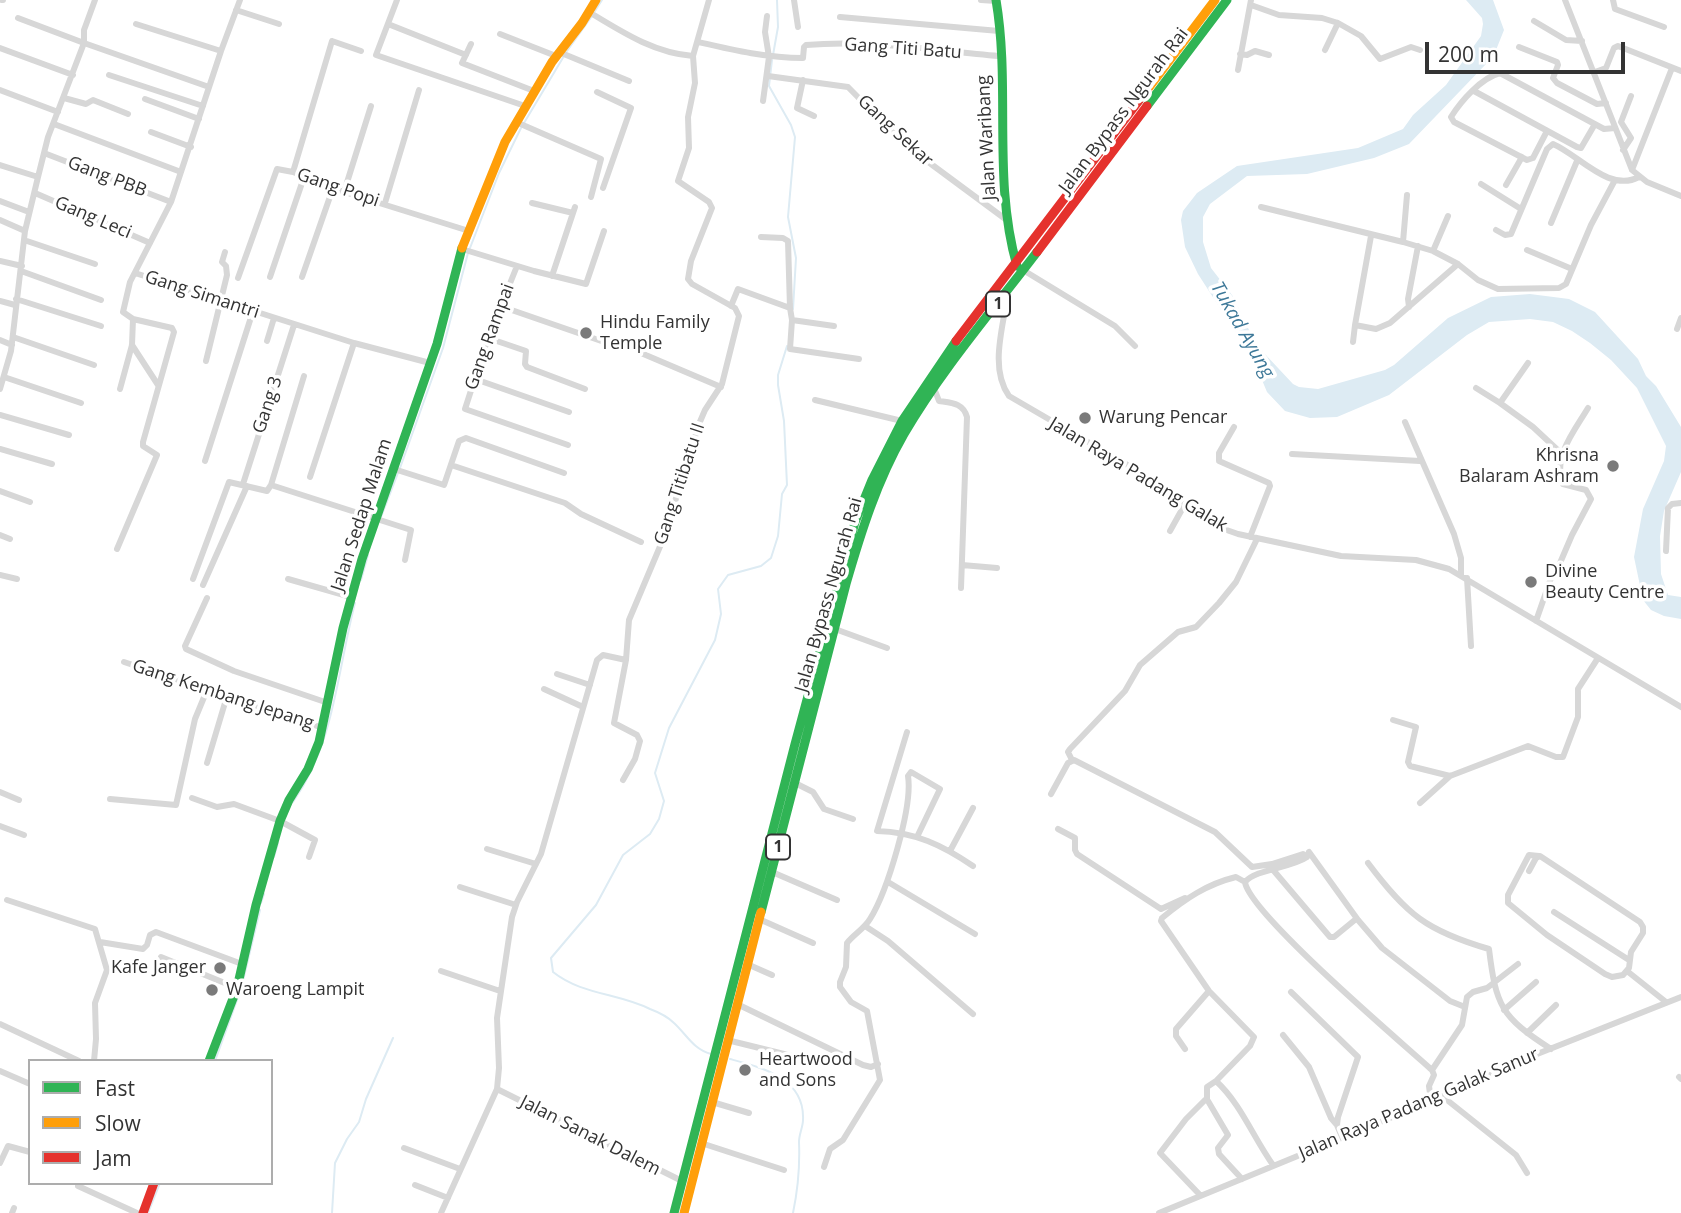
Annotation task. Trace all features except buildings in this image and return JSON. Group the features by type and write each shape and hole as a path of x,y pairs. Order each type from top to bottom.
{"main road":[{"name":"Jalan Sedap Malam","path":"210,1059 237,988 258,896 289,800 308,769 323,728 336,657 351,597 397,470 467,250 469,231 500,152 521,124 525,106 592,14 596,0"},
{"name":"Jalan Waribang","path":"996,0 1002,169 1008,221 1019,267"},
{"name":"Jalan Bypass Ngurah Rai","path":"674,1213 720,1051 791,757 828,640 835,629 869,506 892,456 934,387 1215,0"},
{"name":"Jalan Bypass Ngurah Rai","path":"1019,267 1227,0"},
{"name":"Jalan Bypass Ngurah Rai","path":"720,1051 727,1040 772,872 855,522 872,480 902,421 947,353 1000,293"},
{"name":"Jalan Bypass Ngurah Rai","path":"684,1213 712,1102 710,1088"},
{"path":"143,1213 153,1185"}],"street":[{"path":"0,387 12,341 15,302 29,212 44,153 84,43 83,30 95,0"},
{"name":"Gang Simantri","path":"240,0 220,51 171,202 135,274 354,344 430,363"},
{"path":"397,0 376,55 525,106"},
{"path":"709,0 693,56 695,83 688,117 688,148 678,183 709,202 712,208 688,275 692,284 731,306 738,289 790,308"},
{"path":"794,0 799,27"},
{"path":"981,0 996,0"},
{"path":"1565,0 1632,170 1639,177 1681,196"},
{"path":"1613,0 1615,9 1664,27"},
{"path":"1238,70 1251,3 1279,15 1322,18 1338,23 1361,36 1380,59 1411,47 1420,50"},
{"path":"236,10 279,24"},
{"path":"592,14 633,39 693,56"},
{"path":"763,102 772,57 765,32 766,16"},
{"path":"840,17 999,31"},
{"path":"19,18 209,87"},
{"path":"1534,21 1566,40 1582,41"},
{"path":"1325,50 1338,23"},
{"path":"136,24 220,51"},
{"path":"388,24 466,55"},
{"path":"500,33 629,81"},
{"path":"293,172 332,41 361,51"},
{"path":"698,43 772,57"},
{"path":"471,44 462,63 534,91"},
{"name":"Gang Titi Batu","path":"772,57 804,57 804,47 808,44 879,45 999,56"},
{"path":"1519,47 1557,62 1553,78 1557,83 1597,104 1606,103"},
{"path":"1595,72 1606,69 1616,47 1681,71"},
{"path":"0,48 72,75"},
{"path":"1240,54 1247,55 1255,51 1269,55"},
{"path":"1632,170 1672,68"},
{"path":"1547,131 1530,160 1452,120 1451,117 1485,79 1500,73 1604,129 1615,128"},
{"path":"109,75 203,106"},
{"name":"Gang Sekar","path":"769,76 848,87 904,144 1008,221"},
{"path":"803,80 797,108 814,116"},
{"path":"0,90 58,112"},
{"path":"385,203 419,90"},
{"path":"1474,91 1581,148 1595,124"},
{"path":"597,92 631,108 603,188"},
{"path":"1623,150 1631,138 1621,121 1630,96"},
{"path":"64,98 86,104 93,100 128,114"},
{"path":"145,99 199,119"},
{"path":"344,192 371,106"},
{"path":"54,124 181,172"},
{"path":"521,124 600,159 601,165 591,197"},
{"path":"151,132 191,147"},
{"path":"1496,230 1510,236 1550,145 1558,146 1577,161 1615,180 1628,182 1639,177"},
{"name":"Gang PBB","path":"44,153 171,202"},
{"path":"1506,185 1522,157"},
{"path":"1550,223 1577,161"},
{"path":"0,165 38,177"},
{"name":"Gang Popi","path":"238,278 277,169 469,231"},
{"path":"270,277 304,177"},
{"path":"1261,207 1433,251 1458,264 1478,280 1498,289 1562,287 1615,180"},
{"path":"1481,184 1521,209"},
{"path":"302,277 333,188"},
{"name":"Gang Leci","path":"34,193 150,243"},
{"path":"1403,242 1407,195"},
{"path":"0,201 29,212"},
{"path":"531,203 574,210 552,276"},
{"path":"1433,251 1448,216"},
{"path":"0,220 25,231"},
{"name":"Gang Rampai","path":"467,250 586,284 604,231"},
{"path":"1353,342 1371,236"},
{"path":"761,237 783,238 788,241 792,320 790,348 859,359"},
{"path":"24,240 95,264"},
{"path":"1409,307 1408,299 1418,246"},
{"path":"1527,250 1572,269"},
{"path":"206,361 227,275 226,266 222,262 225,252"},
{"path":"0,261 101,300"},
{"path":"1354,325 1381,328 1390,323 1458,264"},
{"name":"Gang Rampai","path":"516,266 488,338 465,409 568,445"},
{"path":"1019,267 1115,327 1135,346"},
{"path":"117,550 157,455 142,444 174,329 133,318 123,312 135,274"},
{"name":"Jalan Raya Padang Galak","path":"1000,293 1006,305 999,368 1002,384 1009,396 1155,481 1185,505 1221,528 1253,538 1341,556 1416,560 1449,569 1681,707"},
{"path":"0,301 15,302 101,326"},
{"path":"500,306 610,344"},
{"name":"Gang Titibatu II","path":"623,780 635,759 640,741 637,735 614,723 626,660 629,620 664,537 699,424 721,387 729,365 739,316 737,310 731,306"},
{"path":"205,461 253,311"},
{"path":"120,389 132,345 133,318"},
{"path":"267,341 274,318"},
{"path":"1676,329 1681,318"},
{"path":"792,320 834,326"},
{"name":"Gang 3","path":"203,584 245,485 294,325"},
{"path":"488,338 526,351 527,367 585,389"},
{"path":"0,340 12,341 94,365"},
{"path":"310,477 354,344"},
{"path":"132,345 158,385"},
{"path":"641,353 721,387"},
{"path":"1500,403 1528,363"},
{"path":"192,579 227,485 232,481 267,491 271,485 304,376"},
{"path":"4,377 81,403"},
{"path":"475,379 569,412"},
{"path":"934,387 939,401"},
{"path":"1476,388 1533,427 1562,454"},
{"path":"815,400 902,421"},
{"path":"923,404 939,401 957,404 964,409 967,417 961,588"},
{"path":"1536,621 1550,578 1591,499 1586,491 1563,484 1560,467 1562,454 1588,408"},
{"path":"0,415 69,435"},
{"path":"1405,422 1454,534 1464,577 1471,646"},
{"path":"1234,427 1219,453 1219,461 1270,486 1236,582 1196,626 1178,632 1140,665 1125,691 1068,752 1072,760 1215,832 1252,867 1303,854 1307,858 1250,877 1245,882"},
{"path":"397,470 444,485 459,441 463,438 564,473"},
{"path":"0,449 52,464"},
{"path":"1292,454 1420,461"},
{"path":"451,465 565,503 581,514 641,542"},
{"path":"271,485 412,531 405,560"},
{"path":"0,491 30,502"},
{"path":"1666,551 1668,507 1681,503"},
{"path":"1170,531 1185,505"},
{"path":"0,536 10,539"},
{"path":"962,565 997,568"},
{"path":"0,575 17,579"},
{"path":"288,579 351,597"},
{"path":"207,597 186,649 234,671 328,703"},
{"path":"835,629 887,648"},
{"path":"441,1213 497,1089 497,1018 516,905 536,864 599,656 626,660"},
{"path":"1420,803 1450,776 1528,746 1563,757 1578,718 1578,689 1598,658"},
{"name":"Gang Kembang Jepang","path":"124,662 323,728"},
{"path":"557,674 590,685"},
{"path":"544,689 583,707"},
{"path":"110,799 176,805 195,719 207,690"},
{"path":"207,763 227,696"},
{"path":"1393,720 1416,727 1408,762 1410,766 1450,776"},
{"path":"907,732 877,831 900,832 916,837 950,851 973,866"},
{"path":"1051,794 1072,760"},
{"path":"824,1167 830,1149 843,1140 880,1080 867,1011 850,1002 840,987 840,982 846,967 846,943 865,926 888,882 909,795 908,776 912,772 940,789 916,837"},
{"path":"794,783 813,792 824,809 853,819"},
{"path":"0,792 19,800"},
{"path":"192,798 217,807 234,804 283,823 315,840 309,857"},
{"path":"950,851 973,808"},
{"path":"0,826 24,835"},
{"path":"1058,829 1075,838 1077,854 1161,909 1234,877 1245,882"},
{"path":"487,849 536,864"},
{"path":"1309,852 1356,919 1382,948 1450,1001 1465,1007"},
{"path":"1529,855 1539,856 1640,922 1643,933 1629,960 1627,971 1619,976 1605,974 1547,935 1508,903 1508,895 1529,855"},
{"path":"1529,871 1539,856"},
{"path":"1368,863 1391,894 1408,911 1442,934 1489,949 1493,983 1504,1010 1527,1033 1551,1049"},
{"path":"1274,871 1329,937 1334,937 1356,919"},
{"path":"772,872 837,900"},
{"path":"888,882 975,934"},
{"path":"1245,882 1246,889 1258,905 1323,972 1432,1069 1434,1074 1429,1086 1431,1101"},
{"path":"460,887 516,905"},
{"path":"1188,897 1161,921 1209,991 1254,1040 1216,1081 1207,1087 1207,1100 1228,1135 1218,1148 1219,1154 1242,1179"},
{"path":"7,900 94,927 107,970 95,1003 94,1059"},
{"path":"1554,912 1629,960"},
{"path":"759,919 813,943"},
{"path":"865,926 888,941 973,1014"},
{"path":"100,942 143,948 147,946 150,935 156,932 242,964"},
{"path":"161,957 237,988"},
{"path":"747,964 772,975"},
{"path":"1432,1069 1462,1025 1467,997 1487,988 1518,964"},
{"path":"441,971 500,991"},
{"path":"1627,971 1666,1002"},
{"path":"1504,1010 1536,982"},
{"path":"1185,1049 1176,1036 1176,1029 1209,991"},
{"path":"1291,992 1358,1058 1343,1098 1337,1125"},
{"name":"Jalan Raya Padang Galak Sanur","path":"1159,1213 1681,997"},
{"path":"737,1003 863,1065 871,1067 878,1064"},
{"path":"1527,1033 1556,1005"},
{"path":"0,1024 75,1059"},
{"path":"1283,1034 1309,1067 1342,1137"},
{"path":"727,1040 792,1056"},
{"path":"0,1071 28,1083"},
{"path":"1216,1081 1238,1106 1258,1144 1273,1165"},
{"name":"Jalan Sanak Dalem","path":"497,1089 682,1181"},
{"path":"1442,1096 1516,1155 1527,1173"},
{"path":"1200,1195 1160,1153 1186,1119 1207,1100"},
{"path":"712,1102 750,1114"},
{"path":"701,1143 784,1170"},
{"path":"0,1163 8,1146 28,1151"},
{"path":"404,1148 460,1169"},
{"path":"415,1185 449,1198"},
{"path":"78,1186 137,1213"}],"water":[{"name":"Tukad Ayung","path":"1466,0 1493,0 1504,30 1487,63 1409,144 1374,158 1307,174 1247,176 1210,204 1203,217 1203,242 1211,268 1232,295 1264,353 1299,387 1318,389 1385,370 1448,318 1491,297 1530,294 1569,299 1595,312 1638,359 1646,376 1656,386 1681,427 1681,472 1664,511 1660,536 1661,574 1668,595 1681,597 1681,619 1651,610 1643,600 1634,557 1643,509 1664,461 1666,446 1637,388 1611,360 1590,343 1553,322 1530,319 1489,322 1467,335 1389,395 1337,417 1310,418 1285,411 1267,392 1254,361 1198,274 1185,247 1181,220 1183,211 1197,193 1237,166 1358,148 1403,129 1413,115 1446,85 1481,36 1482,18"}],"waterway":[{"path":"595,11 602,0"},
{"path":"773,55 778,27 777,0"},
{"path":"567,51 592,16"},
{"path":"524,123 564,56"},
{"path":"772,60 769,86 795,137 788,217 796,258 793,309"},
{"path":"470,248 499,173 521,128"},
{"path":"400,468 443,348 468,253"},
{"path":"711,1054 695,1045 672,1021 660,1013 564,980 553,972 551,958 596,905 623,855 650,834 659,819 664,801 655,773 669,728 715,640 721,614 718,589 728,575 761,566 771,558 778,536 782,494 787,485 784,421 778,385 778,375 787,346"},
{"path":"381,517 398,473"},
{"path":"361,580 368,555"},
{"path":"293,802 307,779 326,731 355,603"},
{"path":"274,857 278,843"},
{"path":"261,903 264,894"},
{"path":"216,1059 241,989 260,910"},
{"path":"332,1213 335,1163 359,1122 366,1099 393,1038"},
{"path":"730,1059 756,1066 780,1077 797,1094 802,1106 803,1120 793,1213"},
{"path":"148,1213 159,1185"}],"traffic: fast":[{"path":"996,0 1002,66 1005,200 1017,266"},
{"path":"1147,106 1227,0"},
{"path":"210,1059 237,988 256,905 280,821 319,742 343,628 362,559 437,344 462,248"},
{"path":"761,912 846,584 878,488 894,452 934,386 1037,252"},
{"path":"674,1213 855,522 872,480 902,421 956,341"}],"traffic: slow":[{"path":"462,248 505,142 552,62 596,0"},
{"path":"1147,90 1215,0"},
{"path":"684,1213 761,912"}],"traffic: jam":[{"path":"956,341 1147,90"},
{"path":"1037,252 1147,106"},
{"path":"143,1213 153,1185"}],"place":[{"name":"Hindu Family Temple","path":"586,333"},
{"name":"Warung Pencar","path":"1085,418"},
{"name":"Khrisna Balaram Ashram","path":"1613,466"},
{"name":"Divine Beauty Centre","path":"1531,582"},
{"name":"Kafe Janger","path":"220,968"},
{"name":"Waroeng Lampit","path":"212,990"},
{"name":"Heartwood and Sons","path":"745,1070"}]}
